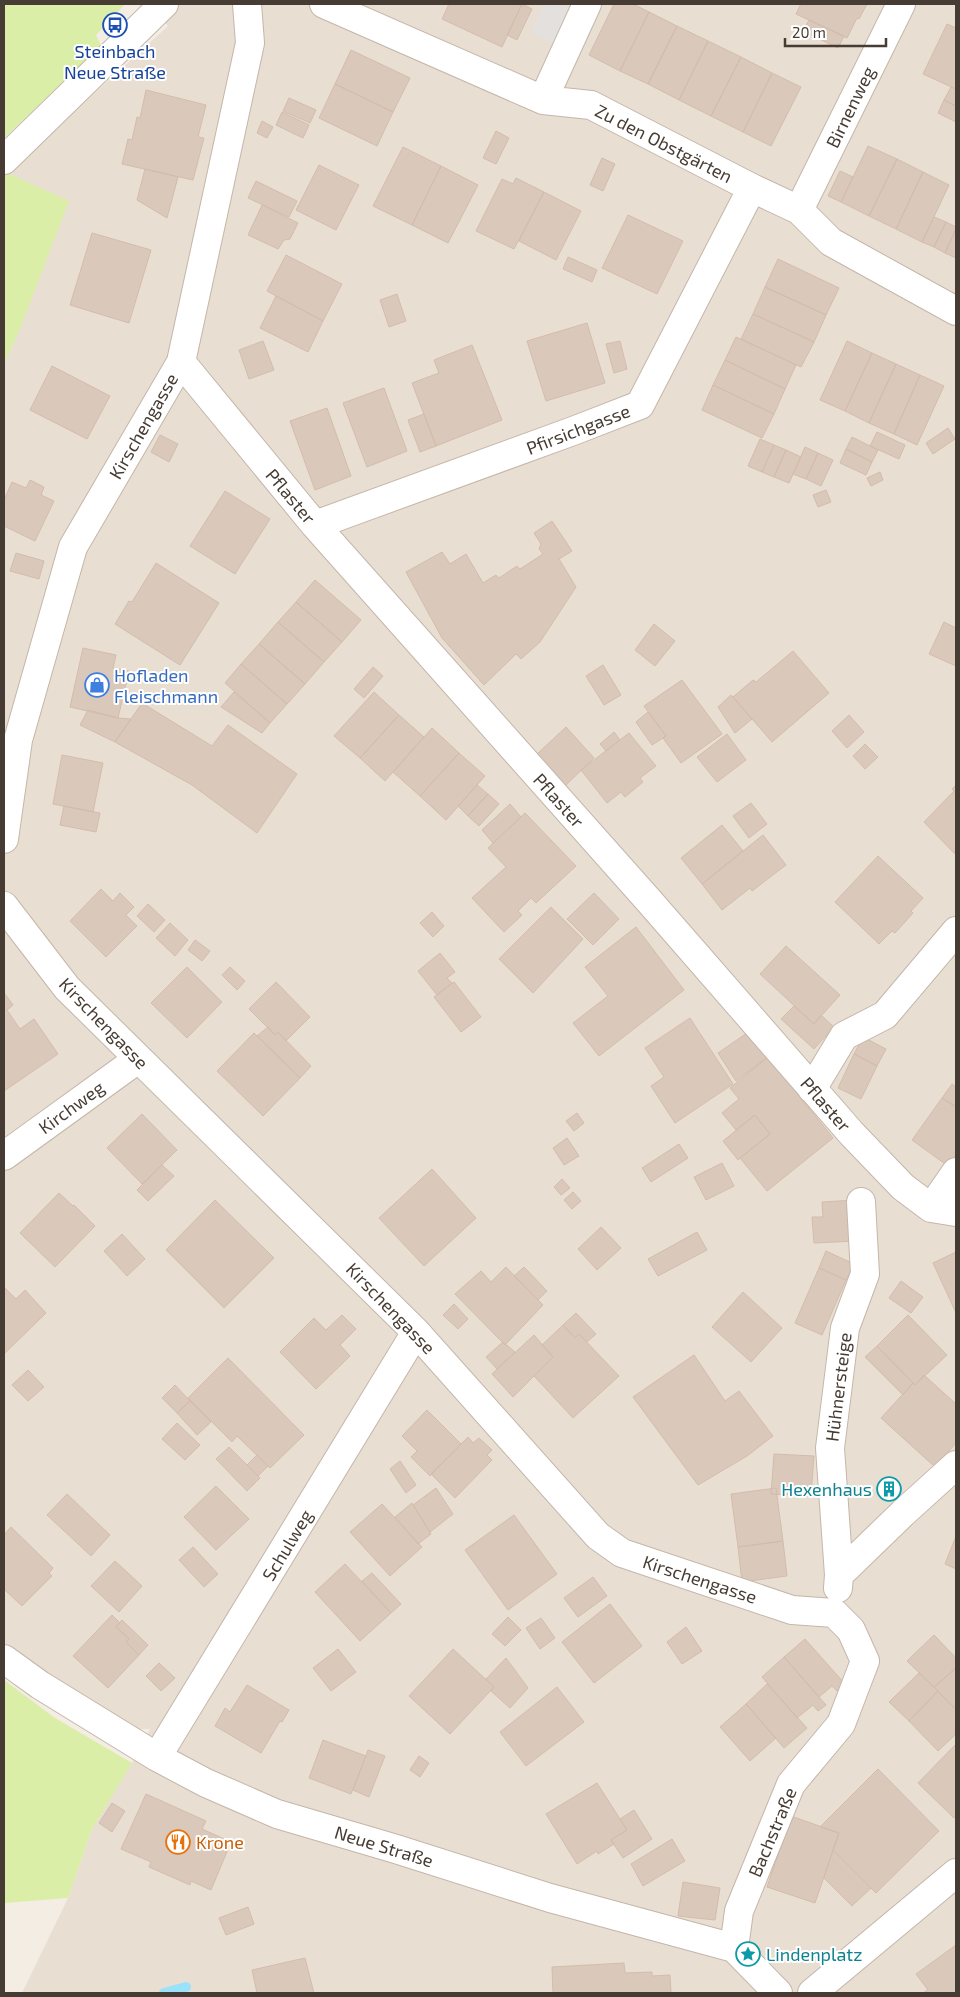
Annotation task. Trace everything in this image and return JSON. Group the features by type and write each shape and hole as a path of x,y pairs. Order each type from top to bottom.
{"street":[{"path":"4,160 164,4"},
{"name":"Kirschengasse","path":"4,839 18,740 73,547 181,362 250,43 247,4"},
{"name":"Zu den Obstgärten","path":"324,4 543,100 591,105 752,188 800,210 832,242 956,314"},
{"path":"543,100 569,30 588,4"},
{"name":"Birnenweg","path":"800,210 901,4"},
{"name":"Pfirsichgasse","path":"315,525 573,432 640,405 752,188"},
{"name":"Pflaster","path":"181,362 315,525 852,1134 903,1187 944,1210"},
{"name":"Kirschengasse","path":"4,906 67,988 416,1332 598,1536 622,1553 792,1610 834,1613"},
{"path":"812,1089 844,1036 885,1015 956,931"},
{"name":"Kirchweg","path":"4,1156 138,1059"},
{"path":"944,1210 956,1172"},
{"name":"Hühnersteige","path":"840,1576 830,1448 845,1328 865,1274 861,1202"},
{"name":"Schulweg","path":"157,1758 416,1332"},
{"path":"834,1613 840,1576 902,1513 956,1465"},
{"name":"Bachstraße","path":"734,1948 739,1911 791,1784 841,1724 865,1661 851,1630 834,1613"},
{"name":"Neue Straße","path":"4,1659 157,1758 206,1784 277,1814 396,1848 550,1898 734,1948"},
{"path":"812,1993 956,1873"},
{"path":"734,1948 778,1993"}],"shaded area":[{"path":"150,4 956,4 956,1993 22,1993 68,1898 92,1829 150,1729 135,1729 19,1657 4,1644 4,364 20,329 7,173 168,26"},
{"path":"544,4 563,4 572,8 556,44 531,33"}],"green space":[{"path":"4,4 125,4 96,35 101,46 4,138"},
{"path":"7,173 69,201 20,329 4,364 4,176"},
{"path":"4,1680 55,1718 132,1763 92,1829 68,1898 4,1903"}],"building":[{"path":"449,4 522,4 502,47 442,19"},
{"path":"522,4 532,9 517,40 507,35"},
{"path":"614,4 633,4 649,12 620,71 589,55"},
{"path":"801,4 867,4 859,19 857,18 847,38 796,14"},
{"path":"649,12 677,26 648,84 620,71"},
{"path":"809,20 844,36 838,48 803,31"},
{"path":"947,24 956,28 956,89 923,74"},
{"path":"677,26 708,41 679,100 648,84"},
{"path":"708,41 741,57 711,116 679,100"},
{"path":"351,50 410,78 393,112 335,84"},
{"path":"741,57 772,73 743,132 711,116"},
{"path":"772,73 801,87 771,146 743,132"},
{"path":"335,84 393,112 377,146 319,118"},
{"path":"951,87 956,89 956,106 944,100"},
{"path":"146,90 206,105 198,137 204,138 193,180 122,164 128,139 132,140 137,117 140,118"},
{"path":"289,98 316,110 310,123 283,111"},
{"path":"944,100 956,106 956,122 938,113"},
{"path":"282,112 309,125 303,138 276,125"},
{"path":"262,121 273,127 267,138 257,133"},
{"path":"496,131 509,138 496,164 483,158"},
{"path":"868,146 897,159 869,216 841,202"},
{"path":"403,147 441,166 412,225 373,206"},
{"path":"602,158 615,164 603,191 590,185"},
{"path":"897,159 923,172 896,229 869,216"},
{"path":"319,165 359,185 336,230 296,210"},
{"path":"441,166 478,185 448,243 412,225"},
{"path":"145,169 178,177 167,218 137,200"},
{"path":"840,171 853,177 841,202 828,196"},
{"path":"923,172 949,185 922,242 896,229"},
{"path":"516,178 544,192 514,249 476,231 502,179 513,184"},
{"path":"256,181 297,201 289,217 248,198"},
{"path":"544,192 581,211 556,260 519,241"},
{"path":"262,205 298,223 290,239 284,240 278,249 248,235"},
{"path":"628,215 683,241 657,294 602,268"},
{"path":"934,217 946,222 934,247 922,242"},
{"path":"946,222 956,227 956,229 945,253 934,247"},
{"path":"956,229 956,258 945,253"},
{"path":"92,233 151,250 129,323 70,305"},
{"path":"286,255 342,284 323,321 267,291"},
{"path":"568,257 597,270 592,282 563,269"},
{"path":"778,259 839,288 826,315 765,287"},
{"path":"765,287 826,315 814,342 753,314"},
{"path":"397,294 406,321 389,327 380,300"},
{"path":"276,296 323,321 308,352 260,328"},
{"path":"753,314 814,342 801,367 741,339"},
{"path":"587,323 605,383 546,401 527,341"},
{"path":"736,337 796,365 785,389 725,360"},
{"path":"263,341 274,370 249,379 239,350"},
{"path":"620,341 627,369 614,373 606,344"},
{"path":"847,341 872,353 845,411 820,400"},
{"path":"472,345 502,420 436,446 412,383 439,373 434,360"},
{"path":"872,353 896,364 869,423 845,411"},
{"path":"725,360 785,389 774,414 713,385"},
{"path":"896,364 920,375 894,434 869,423"},
{"path":"52,366 110,396 87,439 30,410"},
{"path":"920,375 944,386 917,445 894,434"},
{"path":"713,385 774,414 762,438 702,410"},
{"path":"384,388 407,451 367,467 343,403"},
{"path":"327,408 351,476 315,490 290,421"},
{"path":"424,414 436,446 420,452 408,420"},
{"path":"948,428 955,439 933,454 926,443"},
{"path":"877,432 905,445 899,459 870,446"},
{"path":"160,435 178,444 169,462 151,452"},
{"path":"852,437 878,450 872,462 846,449"},
{"path":"760,439 774,445 762,472 748,466"},
{"path":"774,445 786,450 774,477 762,472"},
{"path":"805,447 818,453 806,479 793,474"},
{"path":"846,449 872,462 866,475 840,463"},
{"path":"786,450 801,457 789,483 774,477"},
{"path":"818,453 833,460 821,486 806,479"},
{"path":"880,472 883,480 871,486 867,478"},
{"path":"30,480 44,487 41,495 54,501 35,541 4,526 4,500 12,482 26,488"},
{"path":"826,490 831,502 818,507 813,495"},
{"path":"225,491 270,519 235,574 190,546"},
{"path":"552,521 572,551 559,559 576,587 540,642 521,659 516,654 484,685 442,638 406,572 442,552 450,564 466,554 483,583 496,575 499,578 517,566 520,569 543,554 539,549 541,544 534,533"},
{"path":"16,553 44,561 39,579 10,571"},
{"path":"156,563 219,603 180,665 115,624 129,601 132,602"},
{"path":"315,580 361,620 342,642 296,602"},
{"path":"296,602 342,642 324,662 278,622"},
{"path":"278,622 324,662 305,684 259,644"},
{"path":"944,622 956,628 956,666 929,654"},
{"path":"654,624 675,641 655,666 635,650"},
{"path":"259,644 305,684 287,704 241,664"},
{"path":"83,648 116,655 113,668 129,671 118,718 70,707"},
{"path":"793,651 829,693 772,742 733,697 753,680 756,682"},
{"path":"241,664 287,704 270,723 225,683"},
{"path":"603,665 621,695 604,705 586,676"},
{"path":"373,667 383,676 364,698 354,689"},
{"path":"682,680 722,734 681,763 663,738 666,736 644,706"},
{"path":"234,692 270,723 262,733 221,707"},
{"path":"374,692 399,715 360,758 334,736"},
{"path":"731,695 752,719 735,733 718,707"},
{"path":"142,703 212,746 228,725 297,774 257,833 192,785 115,742"},
{"path":"88,710 118,718 131,719 115,742 80,725"},
{"path":"648,712 666,736 652,745 636,722"},
{"path":"399,715 424,737 385,781 360,758"},
{"path":"849,715 864,732 847,748 832,731"},
{"path":"566,727 594,758 565,786 536,755"},
{"path":"432,728 459,753 420,796 393,772"},
{"path":"614,732 620,740 606,751 600,744"},
{"path":"629,733 656,766 640,778 643,782 625,797 621,792 607,803 581,770"},
{"path":"727,734 746,760 717,782 697,757"},
{"path":"865,744 878,757 865,769 853,756"},
{"path":"459,753 485,776 446,820 420,796"},
{"path":"62,755 103,763 93,812 53,804"},
{"path":"477,785 488,794 468,816 458,806"},
{"path":"956,785 956,855 924,822 954,791 952,789"},
{"path":"488,794 499,804 479,826 468,816"},
{"path":"751,803 767,824 749,838 733,816"},
{"path":"510,804 521,817 493,843 482,830"},
{"path":"64,806 100,813 96,832 60,825"},
{"path":"525,813 576,866 536,903 531,898 518,911 522,915 504,932 472,898 506,867 488,848"},
{"path":"722,825 743,851 702,884 681,858"},
{"path":"763,835 786,865 752,891 750,888 722,910 702,884"},
{"path":"878,856 923,898 911,911 913,913 895,933 892,931 879,944 835,902"},
{"path":"101,889 113,901 120,893 134,907 126,915 137,926 106,957 70,921"},
{"path":"594,893 619,919 593,945 567,919"},
{"path":"148,904 165,920 154,932 137,916"},
{"path":"551,907 583,939 533,993 499,959"},
{"path":"432,912 444,926 433,937 420,923"},
{"path":"170,923 188,940 175,956 156,938"},
{"path":"636,927 684,990 599,1056 573,1023 608,996 585,967"},
{"path":"195,940 210,951 202,961 188,950"},
{"path":"786,946 840,995 814,1024 760,974"},
{"path":"440,953 455,972 447,978 452,983 437,995 418,971"},
{"path":"187,967 222,1002 187,1038 151,1003"},
{"path":"230,967 245,981 237,990 222,975"},
{"path":"276,982 310,1017 286,1041 278,1032 275,1035 249,1009"},
{"path":"454,982 481,1017 461,1032 434,997"},
{"path":"4,995 13,1005 7,1010 20,1029 34,1019 58,1054 4,1091"},
{"path":"794,1006 814,1024 821,1015 834,1027 814,1049 781,1019"},
{"path":"690,1018 733,1084 675,1123 651,1086 664,1077 645,1048"},
{"path":"268,1027 275,1035 278,1032 311,1066 300,1078 257,1036"},
{"path":"254,1033 300,1078 263,1116 217,1071"},
{"path":"747,1033 769,1056 736,1081 718,1053"},
{"path":"863,1037 886,1049 877,1066 854,1054"},
{"path":"854,1054 877,1066 861,1099 838,1088"},
{"path":"768,1057 833,1138 767,1191 740,1158 770,1134 755,1115 736,1130 722,1113 739,1099 730,1088"},
{"path":"952,1084 956,1087 956,1107 942,1098"},
{"path":"942,1098 956,1107 956,1155 948,1166 912,1140"},
{"path":"577,1113 584,1123 574,1131 566,1121"},
{"path":"142,1114 177,1150 142,1184 107,1148"},
{"path":"755,1115 770,1134 738,1160 723,1141"},
{"path":"567,1138 579,1156 564,1165 553,1148"},
{"path":"679,1144 688,1158 651,1182 642,1168"},
{"path":"722,1163 734,1186 706,1200 694,1177"},
{"path":"162,1165 174,1176 148,1201 137,1190"},
{"path":"432,1169 476,1218 424,1266 379,1218"},
{"path":"562,1179 570,1188 561,1195 554,1187"},
{"path":"573,1192 581,1201 572,1209 564,1200"},
{"path":"59,1193 95,1226 55,1267 20,1233"},
{"path":"215,1200 274,1258 224,1308 166,1250"},
{"path":"855,1200 857,1241 814,1243 812,1217 823,1217 822,1202"},
{"path":"601,1227 621,1248 597,1270 578,1249"},
{"path":"697,1232 707,1250 658,1276 648,1259"},
{"path":"122,1234 145,1259 127,1276 104,1251"},
{"path":"826,1251 854,1264 846,1280 819,1268"},
{"path":"956,1252 956,1313 933,1263"},
{"path":"506,1267 543,1305 505,1345 455,1294 481,1271 491,1282"},
{"path":"524,1267 547,1291 538,1300 514,1276"},
{"path":"819,1268 846,1280 822,1335 795,1323"},
{"path":"901,1281 923,1297 911,1313 889,1298"},
{"path":"4,1287 16,1299 25,1290 46,1313 4,1354"},
{"path":"743,1292 782,1328 751,1362 712,1327"},
{"path":"454,1304 468,1319 458,1329 443,1315"},
{"path":"576,1313 596,1334 587,1342 579,1334 575,1338 563,1325"},
{"path":"342,1315 356,1329 340,1345 350,1356 316,1389 280,1352 314,1318 326,1330"},
{"path":"908,1315 947,1355 915,1385 877,1346"},
{"path":"563,1325 575,1338 579,1334 619,1376 573,1418 534,1376 553,1357 542,1345"},
{"path":"534,1335 553,1357 513,1397 492,1374"},
{"path":"503,1342 515,1352 497,1369 486,1357"},
{"path":"877,1346 913,1383 903,1395 865,1357"},
{"path":"694,1355 725,1401 739,1391 773,1436 747,1456 698,1485 633,1397"},
{"path":"228,1358 304,1435 270,1468 237,1436 232,1442 188,1398"},
{"path":"28,1370 44,1387 28,1401 12,1385"},
{"path":"924,1375 956,1404 956,1443 935,1467 881,1418 913,1383 915,1385"},
{"path":"175,1385 190,1401 177,1413 162,1398"},
{"path":"190,1401 211,1422 197,1435 177,1413"},
{"path":"427,1410 461,1444 430,1476 411,1457 417,1451 402,1436"},
{"path":"177,1423 200,1445 185,1460 162,1439"},
{"path":"468,1437 473,1443 479,1438 492,1450 487,1455 492,1460 455,1498 431,1474"},
{"path":"229,1447 260,1478 247,1491 216,1459"},
{"path":"774,1454 814,1456 811,1496 771,1494"},
{"path":"257,1455 268,1466 258,1476 247,1465"},
{"path":"400,1461 416,1485 406,1493 390,1469"},
{"name":"Hexenhaus","path":"893,1479 899,1492 885,1499 879,1486"},
{"path":"216,1486 249,1519 216,1550 184,1517"},
{"path":"436,1488 453,1514 430,1532 413,1505"},
{"path":"776,1488 783,1541 738,1547 731,1494"},
{"path":"67,1494 110,1535 91,1556 47,1515"},
{"path":"412,1503 431,1534 418,1544 395,1517"},
{"path":"382,1504 422,1547 390,1576 350,1532"},
{"path":"514,1515 557,1574 508,1610 465,1550"},
{"path":"11,1527 53,1568 49,1573 52,1576 22,1606 4,1589 4,1535"},
{"path":"956,1536 956,1569 945,1564"},
{"path":"783,1541 787,1576 742,1582 738,1547"},
{"path":"193,1547 218,1574 204,1587 179,1560"},
{"path":"115,1561 142,1586 119,1612 91,1586"},
{"path":"345,1564 391,1613 360,1641 315,1592"},
{"path":"372,1573 401,1604 391,1613 362,1581"},
{"path":"593,1577 607,1596 578,1617 564,1598"},
{"path":"610,1604 642,1646 594,1683 562,1642"},
{"path":"112,1615 120,1623 116,1627 129,1639 126,1642 139,1655 108,1688 73,1656"},
{"path":"508,1617 521,1630 505,1646 492,1634"},
{"path":"541,1618 555,1638 540,1649 526,1628"},
{"path":"122,1620 148,1645 139,1655 126,1642 129,1639 116,1627"},
{"path":"686,1627 702,1651 682,1664 667,1642"},
{"path":"934,1635 956,1658 956,1668 934,1687 907,1661"},
{"path":"805,1639 845,1684 837,1691 832,1686 819,1697 784,1657"},
{"path":"338,1649 356,1672 331,1691 313,1668"},
{"path":"453,1649 494,1687 450,1734 409,1696"},
{"path":"784,1657 826,1705 818,1711 813,1705 797,1718 762,1677"},
{"path":"506,1658 528,1688 510,1708 491,1691 494,1687 486,1679"},
{"path":"159,1663 175,1678 161,1691 146,1676"},
{"path":"956,1668 956,1710 934,1687"},
{"path":"919,1673 938,1691 909,1721 889,1702"},
{"path":"767,1684 807,1728 784,1748 746,1704"},
{"path":"247,1685 289,1710 282,1722 280,1721 261,1753 215,1726 225,1708 230,1712"},
{"path":"557,1687 584,1722 526,1766 500,1732"},
{"path":"938,1691 956,1710 956,1734 938,1751 909,1721"},
{"path":"746,1704 776,1738 750,1761 720,1727"},
{"path":"323,1740 366,1756 351,1794 309,1778"},
{"path":"956,1744 956,1816 954,1818 918,1783"},
{"path":"368,1750 385,1756 369,1797 353,1790"},
{"path":"419,1756 429,1763 420,1777 410,1770"},
{"path":"878,1769 939,1831 876,1893 833,1850 839,1833 820,1827"},
{"path":"597,1783 627,1830 611,1840 614,1844 598,1854 597,1851 577,1864 546,1814"},
{"path":"146,1794 206,1821 202,1829 231,1842 211,1890 191,1881 190,1885 149,1867 151,1862 121,1849"},
{"path":"112,1803 125,1811 112,1832 99,1823"},
{"path":"634,1810 652,1839 623,1858 611,1840 627,1830 620,1819"},
{"path":"791,1816 839,1833 815,1903 767,1887"},
{"path":"672,1839 685,1861 643,1886 631,1864"},
{"path":"833,1850 871,1888 852,1906 824,1878"},
{"path":"683,1882 720,1888 715,1920 678,1916"},
{"path":"248,1907 254,1924 226,1935 219,1918"},
{"path":"956,1945 956,1993 923,1993 928,1990 916,1974"},
{"path":"305,1958 314,1993 257,1993 252,1970"},
{"path":"624,1963 625,1973 652,1972 652,1976 670,1975 671,1993 553,1993 552,1967"}],"waterway":[{"path":"164,1993 186,1987"}],"place":[{"name":"Steinbach Neue Straße","path":"115,25"},
{"name":"Hofladen Fleischmann","path":"97,685"},
{"name":"Hexenhaus","path":"889,1489"},
{"name":"Krone","path":"178,1842"},
{"name":"Lindenplatz","path":"748,1954"}]}
